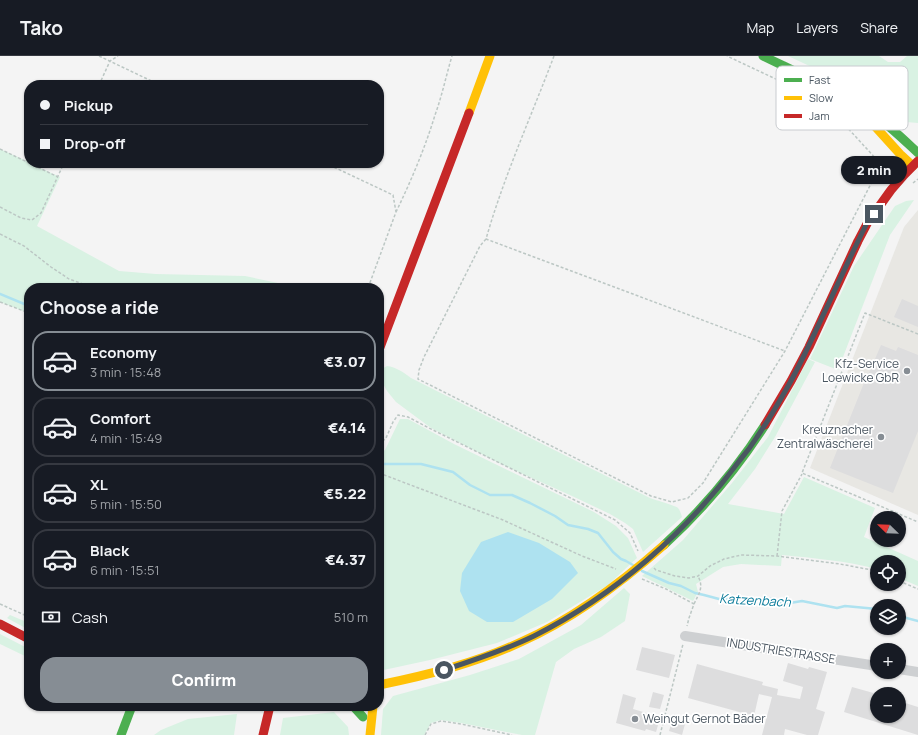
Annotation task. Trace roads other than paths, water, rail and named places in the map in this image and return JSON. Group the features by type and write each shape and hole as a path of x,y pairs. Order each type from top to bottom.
{"main road":[{"path":"384,337 490,56"},
{"path":"763,56 784,66"},
{"path":"384,684 411,679 444,670 498,652 534,636 607,591 642,565 662,548 698,512 718,489 757,437 788,387 867,223 902,177 916,166 900,154 878,130"},
{"path":"892,130 918,153"},
{"path":"896,133 910,135"},
{"path":"0,624 24,636"},
{"path":"121,735 123,711"},
{"path":"121,735 130,711"},
{"path":"263,735 269,711"},
{"path":"358,711 363,717"},
{"path":"363,711 365,735"},
{"path":"370,735 372,711"}],"street":[{"name":"INDUSTRIESTRASSE","path":"685,636 870,665"},
{"path":"906,670 918,672"}],"water":[{"path":"508,532 539,543 570,562 578,573 552,599 513,622 487,622 469,611 460,591 462,573 481,542"}],"waterway":[{"name":"Katzenbach","path":"0,294 24,304"},
{"name":"Katzenbach","path":"384,464 421,464 453,472 470,485 490,495 512,495 555,516 568,525 588,529 598,533 613,552 621,559 633,565"},
{"name":"Katzenbach","path":"642,571 695,593 719,599 771,599 784,604 802,601 837,608 845,606 870,608"},
{"name":"Katzenbach","path":"906,618 918,621"}],"place":[{"name":"Kfz-Service Loewicke GbR","path":"907,371"},
{"name":"Kreuznacher Zentralwäscherei","path":"881,437"},
{"name":"Weingut Gernot Bäder","path":"635,719"}]}
